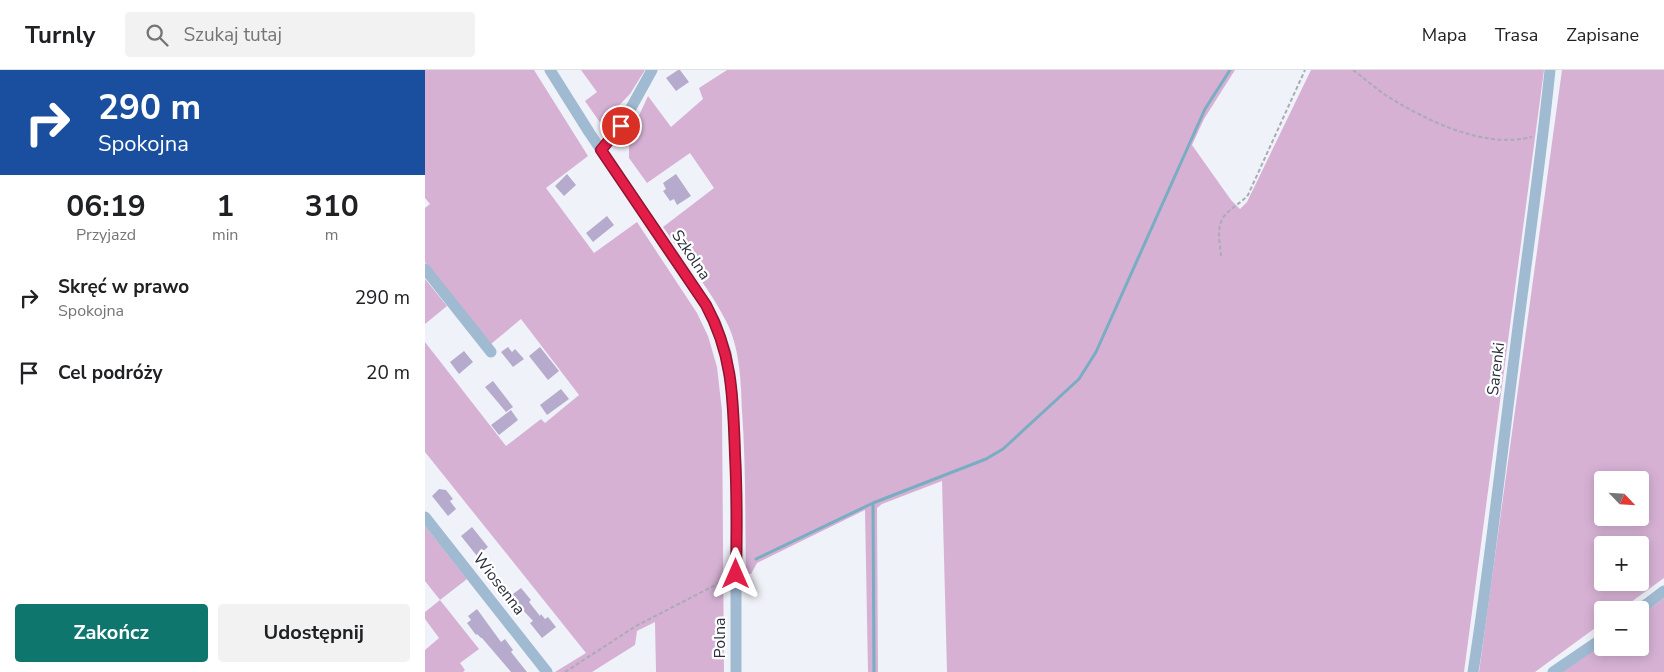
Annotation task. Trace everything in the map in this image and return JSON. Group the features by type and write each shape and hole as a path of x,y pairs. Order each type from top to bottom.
{"street":[{"name":"Szkolna","path":"550,70 601,150 706,305 720,334 728,362 732,394 736,470 736,574"},
{"path":"601,150 621,126 653,70"},
{"name":"Sarenki","path":"1473,672 1492,538 1550,70"},
{"path":"425,269 491,352"},
{"name":"Wiosenna","path":"425,517 547,672"},
{"name":"Polna","path":"736,574 736,672"},
{"path":"1649,602 1664,591"},
{"path":"1553,672 1594,644"}],"path":[{"path":"1221,256 1219,225 1225,214 1239,205 1248,195 1305,70"},
{"path":"1353,70 1387,96 1439,124 1492,140 1521,140 1543,135"},
{"path":"565,672 636,626 736,574"}],"shaded area":[{"path":"425,70 534,70 588,156 546,188 594,253 637,222 697,313 708,336 717,367 722,411 724,672 656,672 655,622 637,631 635,645 592,672 555,672 586,653 425,452 425,342 506,446 541,419 545,423 579,395 521,319 491,344 425,262 425,208 430,204 425,198"},
{"path":"581,70 645,70 630,94 601,124 585,101 597,92"},
{"path":"727,70 1235,70 1204,119 1192,145 1231,200 1240,209 1247,202 1311,70 1544,70 1464,672 947,672 942,481 882,504 877,508 878,672 868,672 865,510 757,563 751,574 746,574 745,472 740,378 735,345 728,325 714,299 663,227 714,188 690,153 647,183 629,158 629,137 648,96 671,127 703,99 699,88"},
{"path":"1562,70 1664,70 1664,578 1649,589 1649,536 1594,536 1594,591 1646,591 1632,601 1594,601 1594,629 1535,672 1479,672"},
{"path":"425,279 447,306 425,324"},
{"path":"425,526 467,579 440,600 425,581"},
{"path":"1664,598 1664,672 1561,672 1594,648 1594,656 1649,656 1649,609"},
{"path":"440,600 479,649 460,663 465,670 463,672 425,672 425,650 439,638 425,619 425,612"}],"building":[{"path":"678,70 689,82 676,91 666,78"},
{"path":"567,174 576,185 564,196 555,186"},
{"path":"676,174 691,196 677,205 674,199 670,201 663,191 666,189 663,183"},
{"path":"607,216 614,225 593,242 586,233"},
{"path":"508,347 512,352 515,349 524,359 513,367 501,352"},
{"path":"540,347 559,371 548,380 529,356"},
{"path":"464,351 473,362 459,374 450,362"},
{"path":"493,381 513,407 506,412 485,387"},
{"path":"561,389 569,399 547,415 540,405"},
{"path":"511,410 518,420 499,435 491,425"},
{"path":"439,489 446,490 453,499 450,501 456,509 448,516 432,496"},
{"path":"472,527 488,547 477,556 461,536"},
{"path":"521,588 531,600 529,602 540,616 541,614 545,619 548,617 556,627 542,638 530,623 533,621 521,608 519,610 509,597"},
{"path":"477,609 501,642 505,639 513,650 511,652 527,672 511,672 482,638 476,635 467,623 471,620 468,616"}],"waterway":[{"path":"756,559 873,503 986,459 1003,449 1079,379 1096,352 1205,109 1230,70"},
{"path":"873,503 874,672"}],"route":[{"path":"621,126 601,150 706,305 716,324 726,353 732,394 736,470 736,574"}]}
